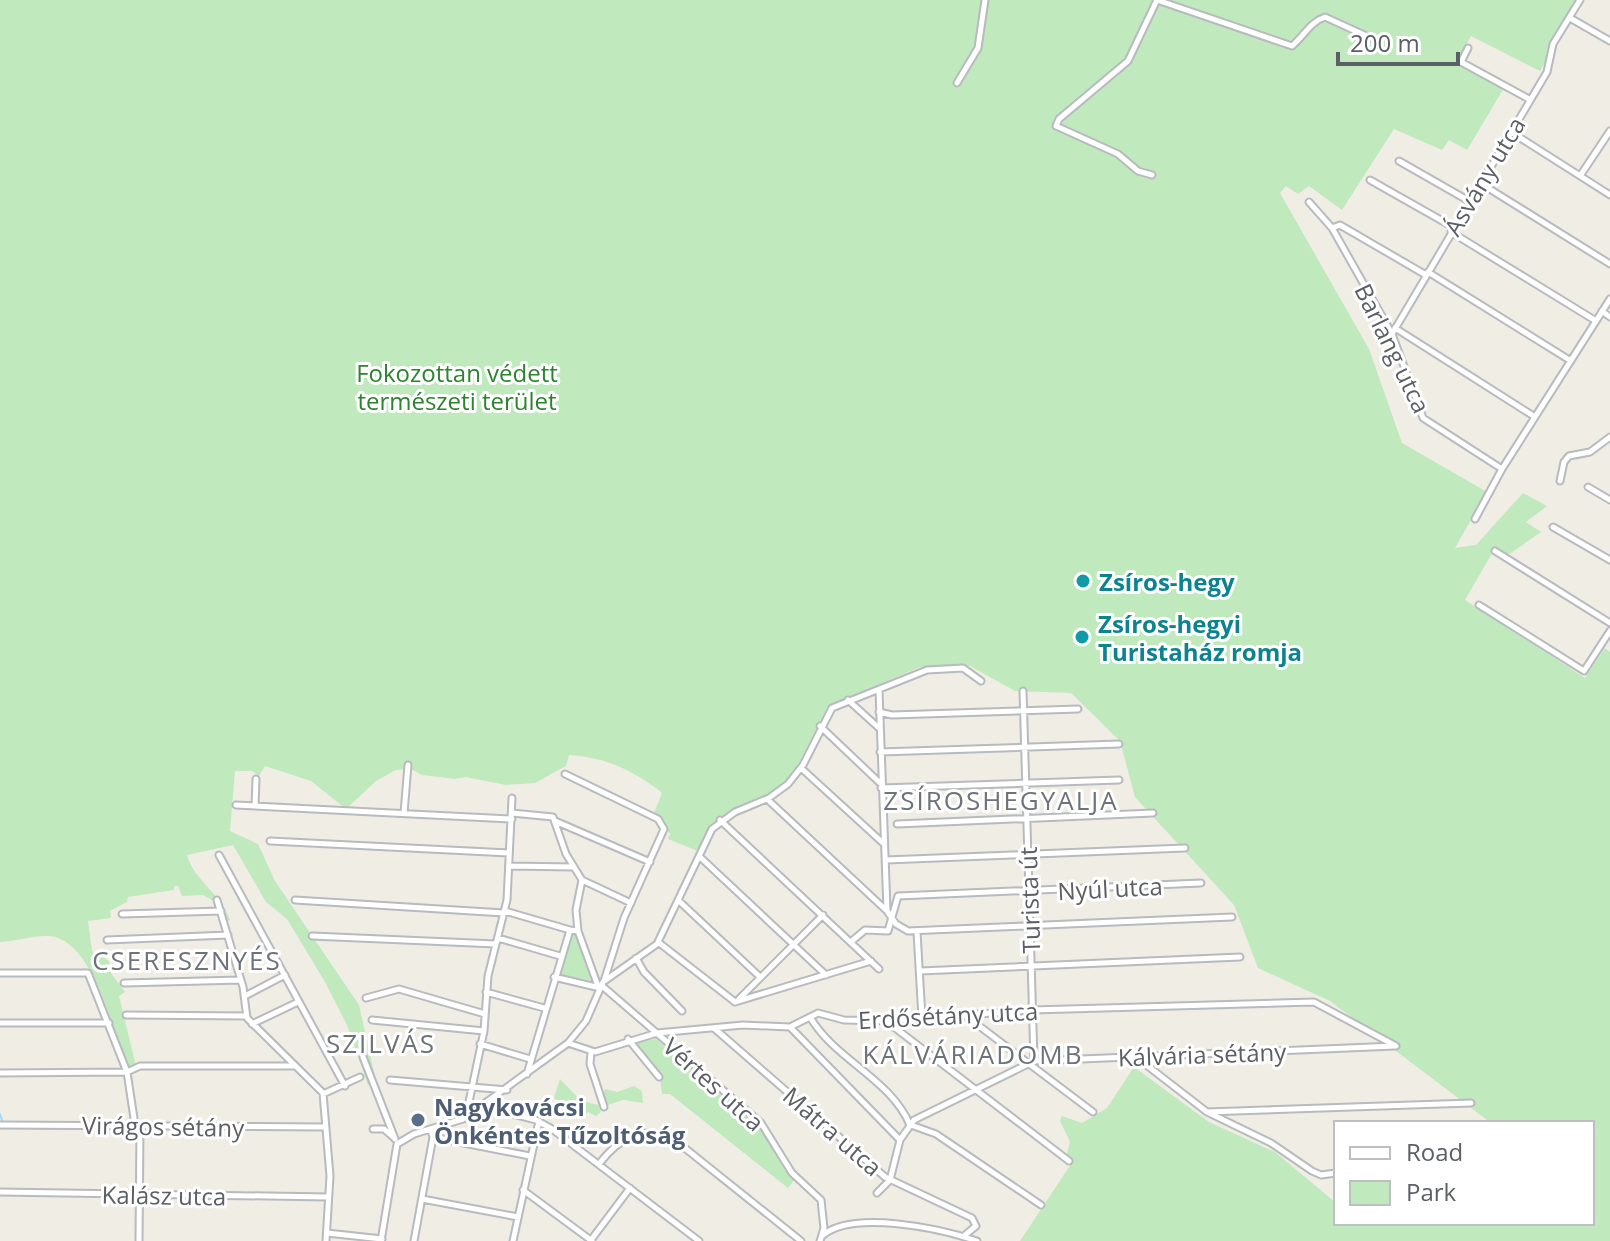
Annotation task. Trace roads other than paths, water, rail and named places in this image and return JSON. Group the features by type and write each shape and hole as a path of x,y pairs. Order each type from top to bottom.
{"street":[{"path":"957,83 978,48 985,0"},
{"path":"1152,175 1138,171 1118,154 1056,126 1059,119 1128,61 1157,0 1292,46 1314,21 1325,17 1371,38"},
{"name":"Ásvány utca","path":"1394,331 1547,72 1553,44 1580,0"},
{"path":"1570,18 1610,41"},
{"path":"1468,48 1461,62 1529,99"},
{"path":"1580,176 1610,131"},
{"path":"1511,132 1610,195"},
{"path":"1399,161 1469,201"},
{"path":"1370,180 1596,321"},
{"path":"1480,183 1610,264"},
{"name":"Barlang utca","path":"1309,202 1332,228 1394,331 1423,418 1502,469"},
{"path":"1332,228 1340,225 1571,361"},
{"path":"1475,519 1502,469 1610,299"},
{"path":"1602,311 1610,317"},
{"path":"1394,331 1535,417"},
{"path":"1560,481 1564,462 1569,456 1590,452 1610,437"},
{"path":"1588,487 1610,500"},
{"path":"1553,527 1610,560"},
{"path":"1495,551 1610,623"},
{"path":"1479,605 1584,671 1610,631"},
{"path":"554,977 600,986 658,942 709,832 720,820 767,799 788,784 801,768 832,708 928,670 963,668 981,681"},
{"path":"852,941 865,930 886,933 888,914 879,712 881,689"},
{"name":"Turista út","path":"1023,691 1032,1062"},
{"path":"848,700 880,729"},
{"path":"879,712 892,715 1078,709"},
{"path":"820,726 881,786 1119,780"},
{"path":"880,752 1119,744"},
{"path":"404,813 408,765"},
{"path":"801,768 884,843"},
{"path":"432,1134 466,1117 507,1090 568,1043 586,1021 631,903 664,833 658,819 565,774"},
{"path":"255,806 256,779"},
{"path":"466,1117 484,1031 486,992 504,912 512,798"},
{"path":"767,799 899,928 917,932 1232,917"},
{"path":"236,805 554,819 650,862"},
{"path":"897,824 1153,813"},
{"path":"554,819 573,867 582,880 631,903"},
{"path":"720,820 879,969"},
{"path":"270,841 509,853"},
{"path":"886,860 1185,848"},
{"path":"219,855 345,1086"},
{"path":"700,857 826,975"},
{"path":"509,866 573,867"},
{"path":"582,880 576,910 578,931 600,986"},
{"name":"Nyúl utca","path":"888,914 898,896 1201,883"},
{"path":"217,900 241,980 246,1016 323,1094 328,1197 326,1241"},
{"path":"295,900 504,912 578,931"},
{"path":"678,900 760,977"},
{"path":"122,914 221,911"},
{"path":"735,1002 823,915"},
{"path":"527,1075 544,1008 570,930"},
{"path":"917,932 922,1018"},
{"path":"107,940 228,935"},
{"path":"312,936 497,941 560,956"},
{"path":"658,942 735,1002"},
{"path":"920,971 1240,957"},
{"path":"636,958 644,972 682,1011"},
{"path":"735,1002 871,961"},
{"path":"0,973 88,973 127,1072 137,1126 139,1241"},
{"path":"245,996 285,975"},
{"path":"124,983 241,980"},
{"name":"Vértes utca","path":"600,986 767,1130 792,1173 821,1200 825,1214 820,1239"},
{"path":"366,998 399,989 485,1014"},
{"path":"486,992 544,1008"},
{"path":"252,1024 298,1002"},
{"name":"Erdősétány utca","path":"810,1017 822,1013 844,1020 886,1021 1032,1010 1314,1002 1396,1046"},
{"path":"126,1015 246,1016"},
{"path":"964,1015 1032,1062 1093,1112"},
{"path":"568,1043 590,1051 657,1033 714,1028 790,1027 810,1017 826,1038 893,1098 910,1125 936,1134 1041,1205"},
{"path":"372,1020 484,1031"},
{"path":"886,1021 1069,1161"},
{"path":"0,1023 109,1023"},
{"path":"790,1027 900,1140"},
{"name":"Mátra utca","path":"714,1028 890,1180 972,1218 975,1228 964,1236"},
{"path":"628,1039 659,1077"},
{"path":"480,1044 530,1059"},
{"name":"Kálvária sétány","path":"890,1180 900,1140 910,1125 922,1115 1032,1062 1396,1046"},
{"path":"590,1051 590,1064 604,1107"},
{"path":"327,1233 382,1240 395,1145 363,1057"},
{"path":"1135,1057 1207,1112 1271,1143 1312,1171 1321,1175 1334,1173"},
{"path":"0,1073 127,1072 140,1066 296,1066"},
{"path":"323,1094 360,1077"},
{"path":"390,1080 507,1090"},
{"path":"1207,1112 1471,1103"},
{"path":"482,1106 539,1121 699,1241"},
{"path":"513,1241 539,1121"},
{"name":"Virágos sétány","path":"0,1125 325,1127"},
{"path":"373,1129 384,1129 395,1145"},
{"path":"599,1164 624,1138 659,1133 676,1141 801,1241"},
{"path":"395,1145 411,1135 432,1134 530,1156"},
{"path":"414,1241 432,1134"},
{"path":"877,1193 890,1180"},
{"path":"523,1190 592,1240 630,1188"},
{"name":"Kalász utca","path":"0,1192 328,1197"},
{"path":"422,1199 518,1217"},
{"path":"820,1239 838,1228 891,1224 977,1241"}],"waterway":[{"path":"0,1114 3,1123"},
{"path":"6,1128 134,1129"}],"place":[{"name":"Zsíros-hegy","path":"1083,581"},
{"name":"Zsíros-hegyi Turistaház romja","path":"1082,637"},
{"name":"Nagykovácsi Önkéntes Tűzoltóság","path":"418,1120"}],"district":[{"name":"ZSÍROSHEGYALJA","path":"1001,800"},
{"name":"CSERESZNYÉS","path":"187,960"},
{"name":"SZILVÁS","path":"381,1043"},
{"name":"KÁLVÁRIADOMB","path":"973,1054"}],"park label":[{"name":"Fokozottan védett természeti terület","path":"457,386"}]}
